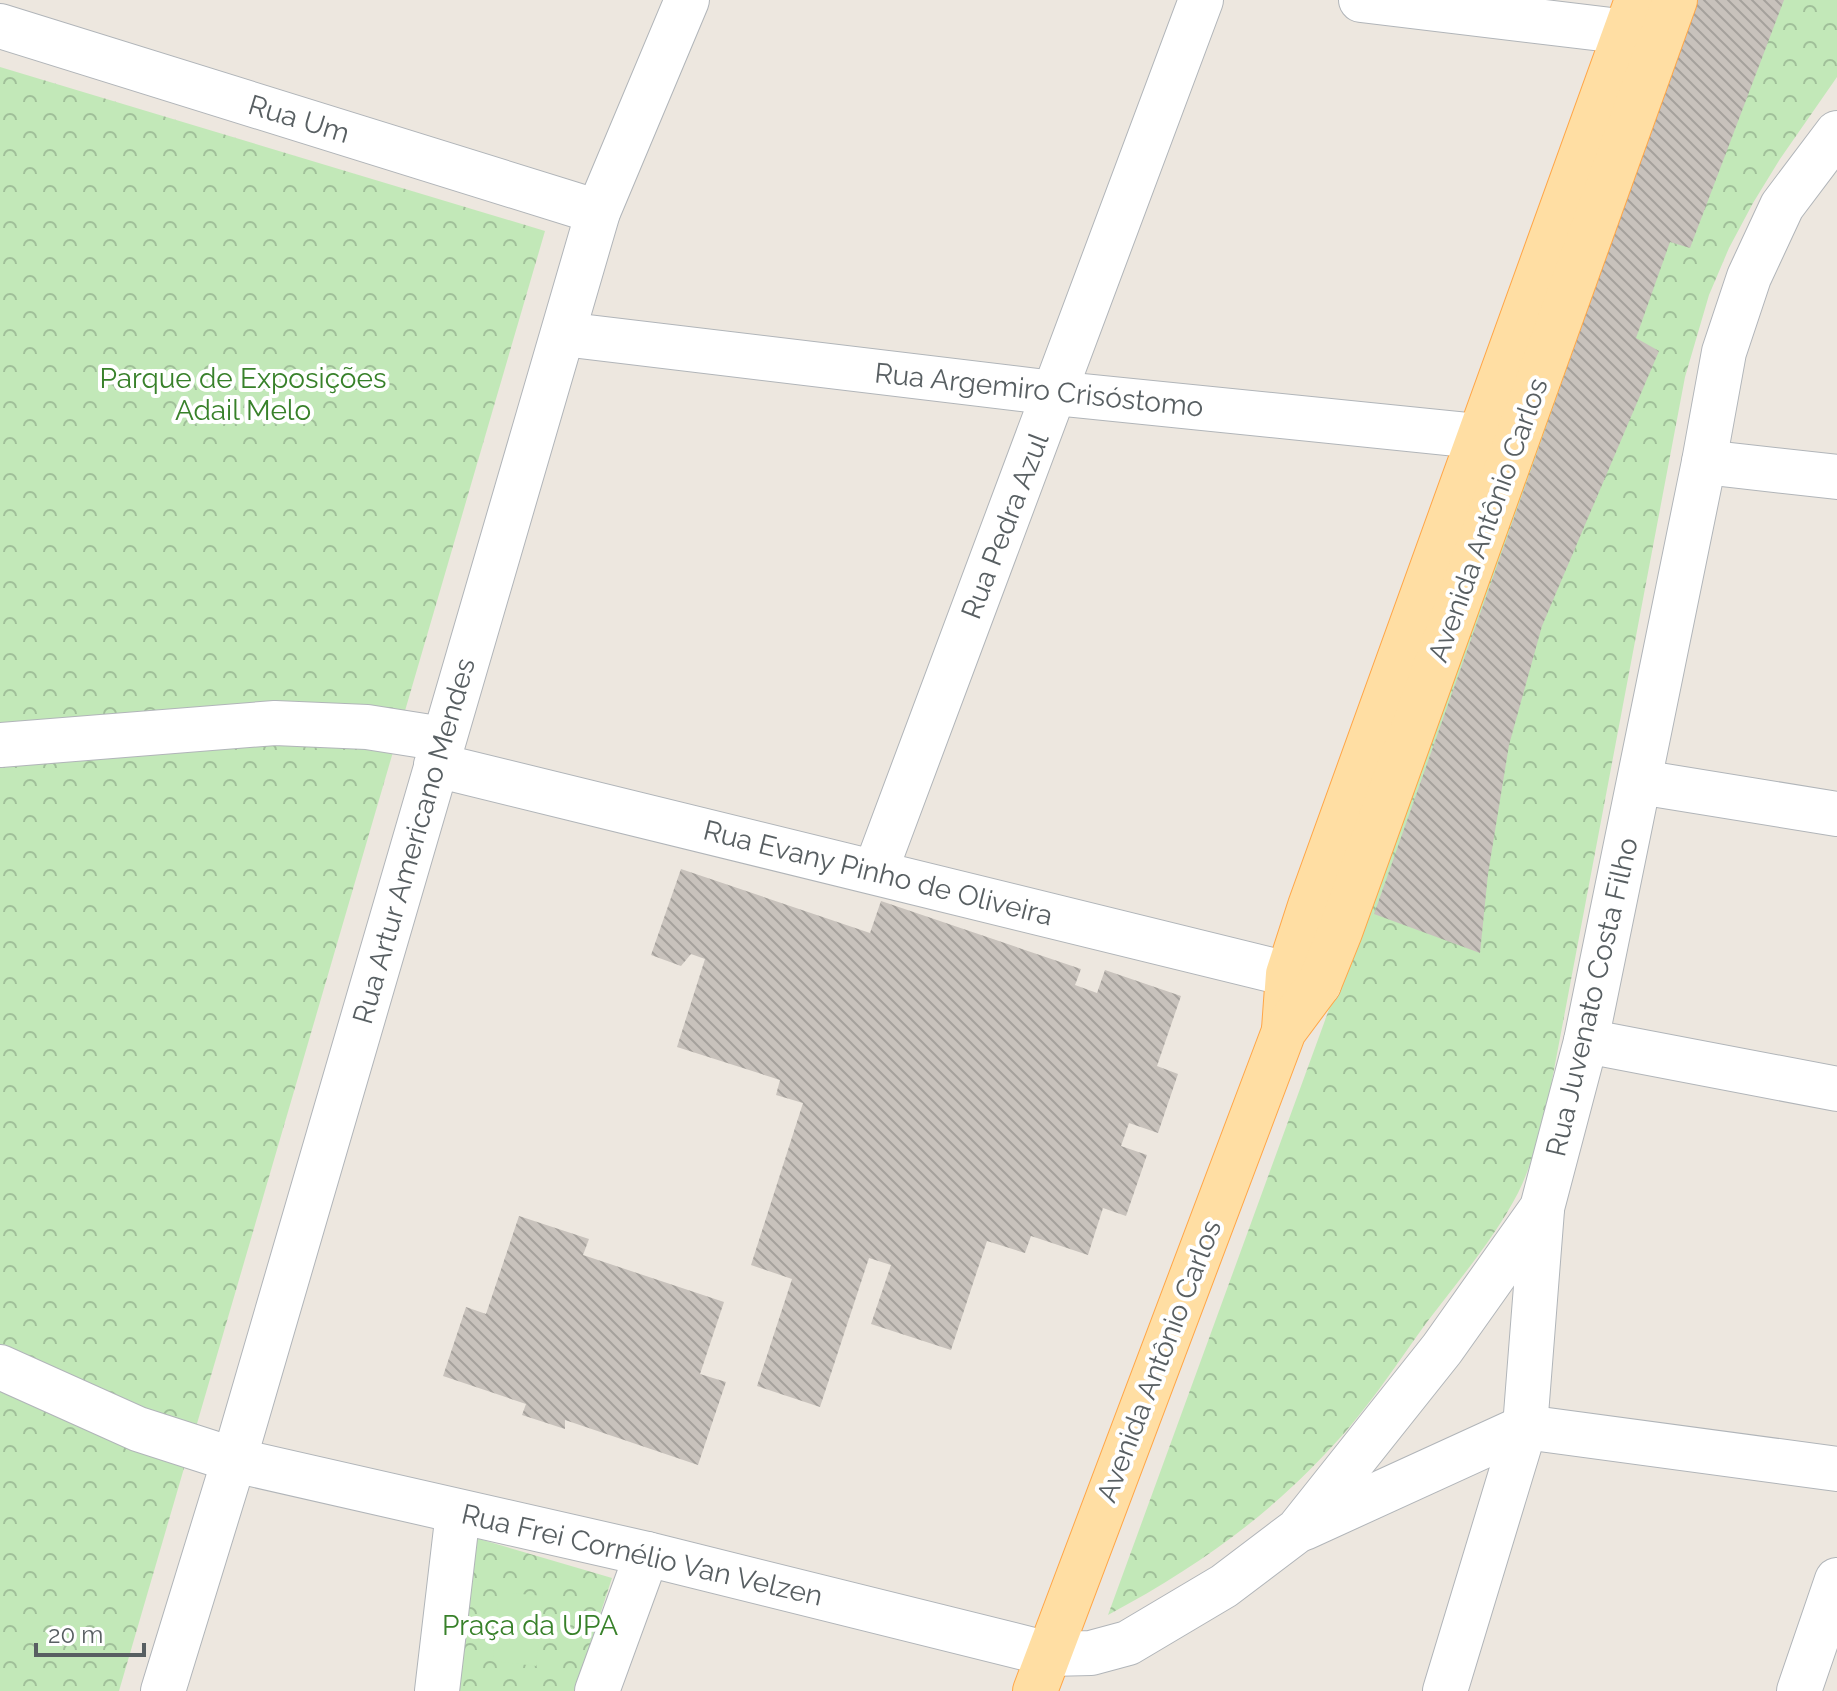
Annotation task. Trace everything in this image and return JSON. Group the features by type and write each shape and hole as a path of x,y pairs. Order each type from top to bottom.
{"main road":[{"name":"Avenida Antônio Carlos","path":"1042,1673 1304,979 1310,906 1425,643 1650,17"}],"street":[{"name":"Rua Artur Americano Mendes","path":"163,1691 598,212 687,0"},
{"name":"Rua Pedra Azul","path":"875,872 1201,0"},
{"path":"1361,0 1650,17"},
{"name":"Rua Um","path":"0,26 598,212"},
{"name":"Rua Juvenato Costa Filho","path":"1042,1673 1091,1653 1128,1643 1224,1586 1298,1530 1442,1349 1542,1208 1586,1041 1724,352 1749,277 1782,206 1837,133"},
{"name":"Rua Argemiro Crisóstomo","path":"563,334 1054,393 1498,438"},
{"path":"1704,462 1837,477"},
{"name":"Rua Evany Pinho de Oliveira","path":"0,745 275,723 367,727 440,752 875,872 1304,979"},
{"path":"1640,782 1837,814"},
{"path":"1586,1041 1837,1089"},
{"path":"1445,1691 1525,1427 1542,1208"},
{"path":"0,1367 229,1474"},
{"path":"0,1396 130,1454 229,1474"},
{"path":"1298,1530 1525,1427 1837,1469"},
{"name":"Rua Frei Cornélio Van Velzen","path":"229,1474 458,1512 647,1554 1042,1673"},
{"path":"437,1691 458,1512"},
{"path":"597,1691 647,1554"},
{"path":"1799,1691 1837,1580"}],"green space":[{"path":"1690,0 1837,0 1837,77 1780,159 1729,248 1709,295 1685,377 1546,1112 1530,1163 1509,1210 1487,1243 1368,1404 1320,1459 1236,1534 1175,1576 1108,1615 1366,908"},
{"name":"Parque de Exposições Adail Melo","path":"0,67 545,231 119,1691 0,1691"},
{"name":"Praça da UPA","path":"476,1538 612,1578 575,1691 459,1691"},
{"path":"499,1592 543,1596 536,1666 493,1661"}],"building":[{"path":"1697,0 1784,0 1690,248 1670,242 1636,338 1659,351 1542,626 1509,745 1488,874 1480,953 1374,914"},
{"path":"681,869 870,933 881,901 1081,969 1075,985 1097,993 1105,970 1181,996 1157,1066 1178,1074 1158,1133 1129,1123 1121,1146 1147,1155 1126,1216 1103,1208 1088,1255 1031,1236 1025,1253 987,1241 951,1350 871,1324 891,1265 869,1258 820,1407 757,1386 792,1279 751,1265 803,1103 776,1095 780,1080 677,1047 705,959 691,954 681,966 651,955"},
{"path":"519,1216 589,1239 583,1255 724,1302 700,1374 726,1382 698,1465 565,1420 565,1429 522,1415 526,1404 443,1376 466,1307 486,1314"}]}
